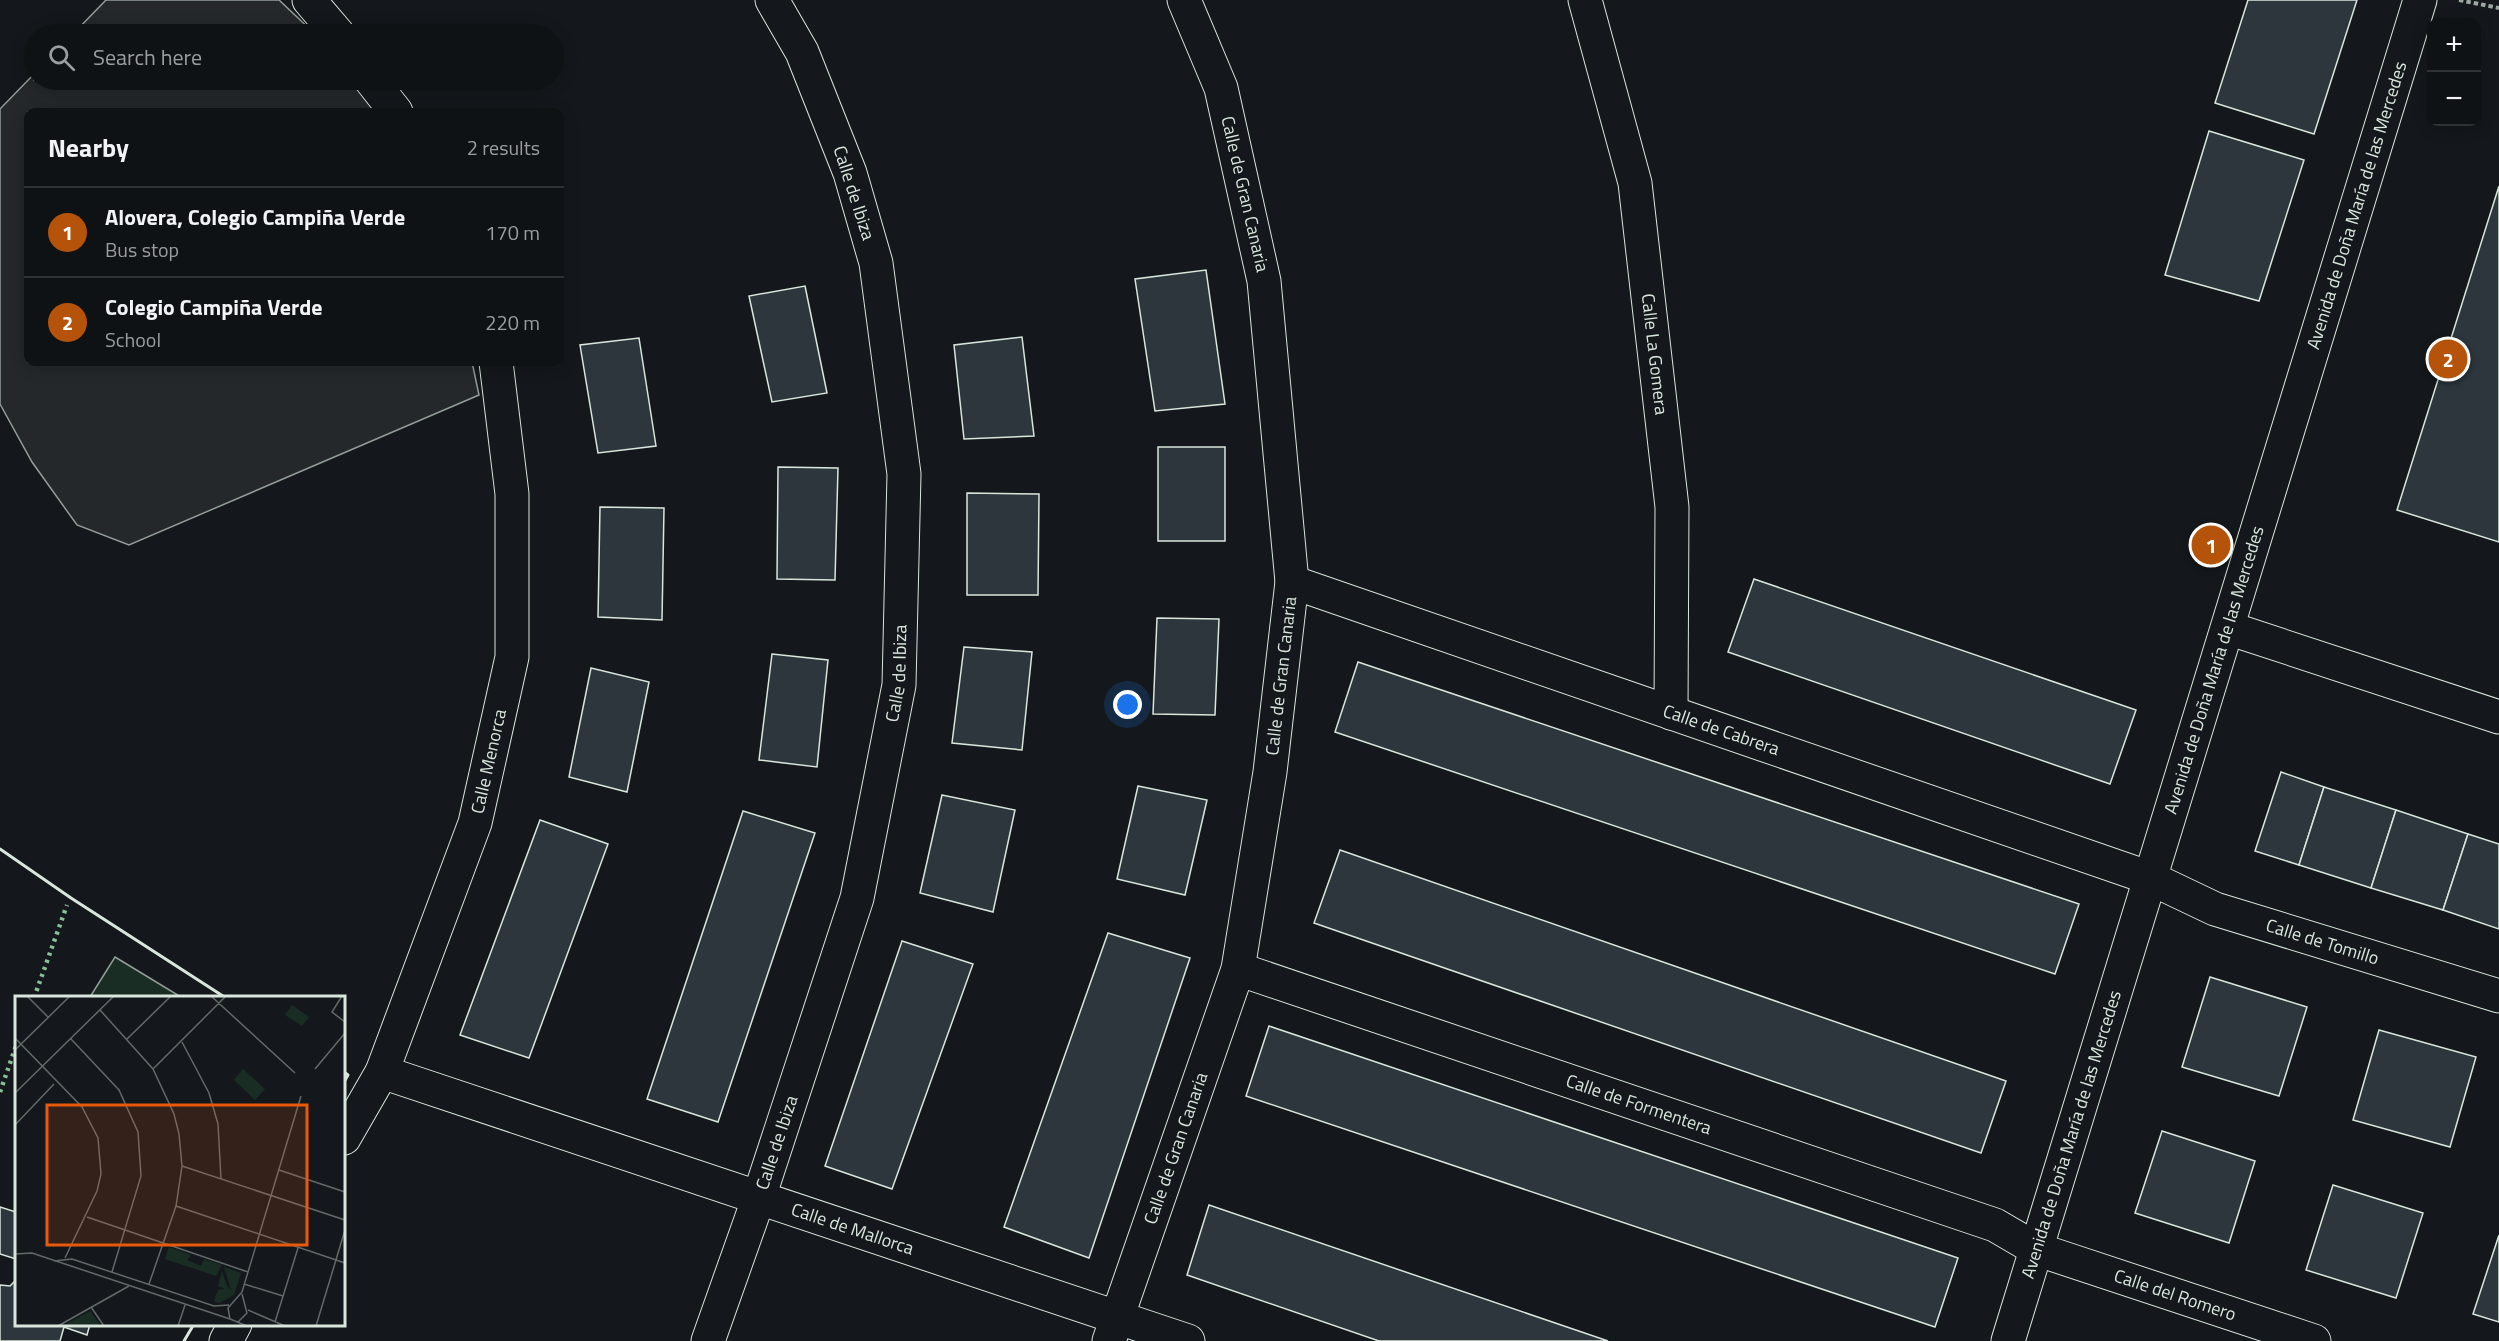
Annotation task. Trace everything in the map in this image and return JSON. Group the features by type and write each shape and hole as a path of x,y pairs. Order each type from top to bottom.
{"street":[{"path":"309,0 329,24"},
{"name":"Calle de Ibiza","path":"708,1341 759,1197 857,898 899,685 904,474 876,263 850,174 802,52 772,0"},
{"name":"Calle de Gran Canaria","path":"1113,1329 1238,969 1270,772 1292,582 1264,281 1221,88 1184,0"},
{"name":"Calle La Gomera","path":"1585,0 1635,183 1672,507 1671,713"},
{"name":"Avenida de Doña María de las Mercedes","path":"2008,1341 2420,0"},
{"path":"379,90 393,108"},
{"name":"Calle Menorca","path":"345,1136 382,1072 475,823 512,657 512,494 496,366"},
{"name":"Calle de Cabrera","path":"1292,582 2150,878"},
{"path":"2228,628 2499,717"},
{"name":"Calle de Tomillo","path":"2150,878 2215,909 2499,996"},
{"name":"Calle de Formentera","path":"1238,969 1995,1225 2036,1249"},
{"name":"Calle de Mallorca","path":"382,1072 759,1197 1113,1329 1188,1341"},
{"name":"Calle del Romero","path":"2036,1249 2314,1341"},
{"path":"226,1341 234,1326"}],"path":[{"path":"2459,0 2499,8"}],"green space":[{"path":"115,957 179,996 91,996"}],"shaded area":[{"path":"106,0 279,0 304,24 83,24"},
{"path":"24,84 24,90 372,90 391,108 24,108 24,366 473,366 479,395 129,545 77,525 32,462 0,404 0,109"}],"building":[{"path":"2248,0 2357,0 2314,134 2215,103"},
{"path":"2209,131 2304,160 2259,301 2165,275"},
{"path":"2499,186 2499,542 2397,510"},
{"path":"1206,270 1225,404 1155,411 1135,279"},
{"path":"805,286 827,393 772,402 749,296"},
{"path":"1022,337 1034,436 964,439 954,345"},
{"path":"639,338 656,446 598,453 580,345"},
{"path":"1158,447 1225,447 1225,541 1158,541"},
{"path":"778,467 838,468 835,580 777,579"},
{"path":"967,493 1039,494 1038,595 967,595"},
{"path":"600,507 664,508 662,620 598,617"},
{"path":"1754,579 2136,710 2110,784 1728,652"},
{"path":"1157,618 1219,619 1215,715 1153,714"},
{"path":"964,647 1032,652 1022,750 952,743"},
{"path":"772,654 828,660 817,767 759,760"},
{"path":"1358,662 2079,904 2055,974 1335,732"},
{"path":"591,668 649,682 627,792 569,777"},
{"path":"2281,772 2324,787 2299,865 2255,851"},
{"path":"1138,786 1207,800 1185,895 1117,879"},
{"path":"2324,787 2396,810 2371,888 2299,865"},
{"path":"942,795 1015,810 993,912 920,893"},
{"path":"2396,810 2468,834 2443,910 2371,888"},
{"path":"743,811 815,833 718,1122 647,1099"},
{"path":"540,820 608,844 529,1058 460,1035"},
{"path":"2468,834 2499,844 2499,929 2443,910"},
{"path":"1340,850 2006,1081 1981,1153 1314,923"},
{"path":"1108,933 1190,958 1089,1258 1004,1227"},
{"path":"902,941 973,964 892,1189 825,1166"},
{"path":"2210,977 2307,1007 2279,1096 2182,1067"},
{"path":"1269,1026 1958,1258 1935,1327 1246,1096"},
{"path":"2379,1030 2476,1057 2450,1147 2353,1120"},
{"path":"2162,1131 2255,1161 2229,1243 2135,1213"},
{"path":"2333,1185 2423,1213 2396,1298 2306,1270"},
{"path":"1209,1205 1608,1341 1379,1341 1187,1275"},
{"path":"0,1207 15,1212 15,1259 0,1254"},
{"path":"2499,1235 2499,1322 2473,1314"},
{"path":"15,1281 15,1326 89,1326 87,1335 64,1327 60,1341 0,1341 0,1285 10,1286"}],"hedge":[{"path":"35,996 67,905"},
{"path":"0,1092 15,1049"}],"wall":[{"path":"0,849 71,898 223,996"},
{"path":"345,1073 348,1075 345,1080"},
{"path":"184,1341 193,1326"}],"place":[{"name":"Colegio Campiña Verde","path":"2448,359"},
{"name":"Alovera, Colegio Campiña Verde","path":"2211,545"}]}
